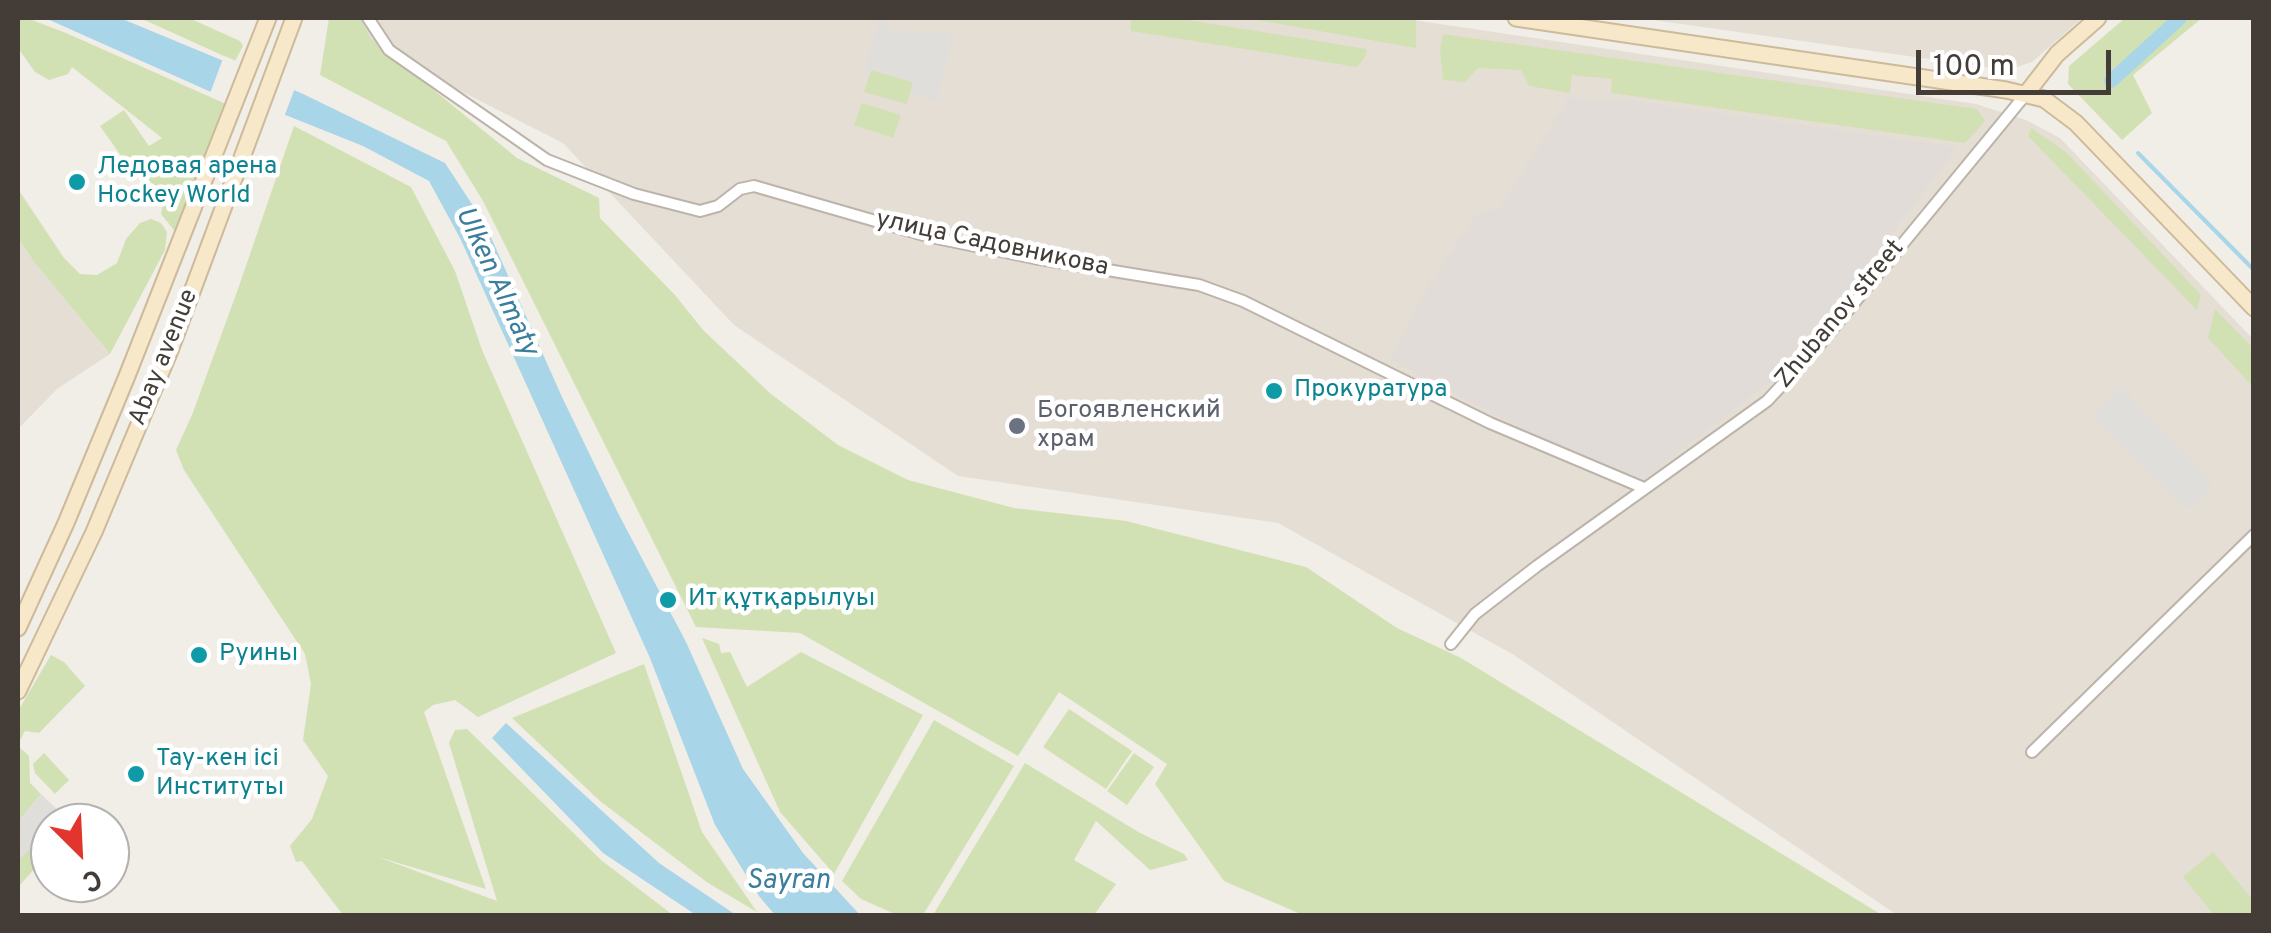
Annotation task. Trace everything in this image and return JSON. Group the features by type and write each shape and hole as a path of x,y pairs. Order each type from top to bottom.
{"main road":[{"name":"Abay avenue","path":"18,628 66,523 268,18"},
{"name":"Abay avenue","path":"18,691 94,532 171,348 294,18"},
{"path":"1516,18 2044,98 2076,124 2254,308"},
{"name":"Zhubanov street","path":"2026,94 2058,54 2098,18"}],"street":[{"name":"улица Садовникова","path":"368,18 389,50 546,160 634,194 700,211 718,206 740,189 754,186 931,237 1199,285 1242,301 1490,423 1644,488"},
{"name":"Zhubanov street","path":"1451,644 1475,614 1785,384 2026,94"},
{"path":"2032,752 2254,535"}],"shaded area":[{"path":"367,18 1400,18 1976,104 2026,120 2060,138 2253,339 2253,915 1897,915 1514,655 1278,523 958,476 734,325 563,143 362,41"},
{"path":"880,18 893,31 953,34 936,102 910,94 913,82 871,70 867,76 862,72"},
{"path":"1639,18 2082,18 2032,62 2007,70"},
{"path":"1569,97 1609,102 1610,97 1955,147 1805,344 1773,379 1644,479 1548,442 1390,360 1420,300 1475,215 1501,207"},
{"path":"18,238 110,354 57,389 18,429"},
{"path":"2121,385 2213,484 2187,510 2091,415"},
{"path":"41,794 50,803 34,803"},
{"path":"30,807 30,849 21,858 18,854 18,822"}],"green space":[{"path":"18,18 66,33 226,104 178,235 161,214 165,193 126,163 100,126 124,110 149,146 162,138 72,67 68,74 49,80 35,72 18,48"},
{"path":"140,18 189,18 240,41 243,46 235,61"},
{"path":"329,18 361,18 370,38 517,158 599,198 600,218 675,295 703,330 771,394 838,445 908,480 1014,508 1126,521 1306,567 1397,628 1461,658 1882,915 1303,915 1224,881 1155,784 1167,764 1059,692 1018,756 800,633 696,627 483,201 446,141 320,75"},
{"path":"1131,18 1176,18 1367,49 1357,67 1131,31"},
{"path":"1246,18 1416,20 1416,48"},
{"path":"2125,18 2202,18 2133,75 2152,113 2122,140 2068,84 2069,66"},
{"path":"1443,34 1977,109 1985,121 1965,143 1611,93 1612,79 1572,75 1570,93 1529,86 1521,70 1478,68 1465,82 1443,80"},
{"path":"871,70 913,82 907,104 864,92"},
{"path":"862,103 901,115 893,138 854,125"},
{"path":"294,126 411,187 455,271 482,350 616,653 478,717 455,700 433,705 424,712 486,889 378,857 497,901 449,743 455,730 467,729 601,860 673,915 343,915 302,861 296,862 290,846 312,819 328,776 303,740 311,684 305,654 184,470 176,450 238,289"},
{"path":"2031,128 2066,152 2201,295 2197,310 2028,136"},
{"path":"18,189 64,258 80,274 97,275 117,263 126,239 140,223 151,219 161,223 167,232 165,250 110,354 18,238"},
{"path":"2215,309 2253,348 2253,387 2208,338"},
{"path":"702,638 719,644 721,653 730,652 747,687 801,652 923,715 834,874 780,812"},
{"path":"51,655 64,662 85,686 39,733 25,731 18,744 18,711"},
{"path":"644,664 702,832 757,912 708,883 600,801 512,718"},
{"path":"1069,709 1132,751 1106,789 1043,747"},
{"path":"934,720 1014,766 923,915 897,915 861,899 842,881"},
{"path":"18,746 29,756 30,783 41,794 18,822"},
{"path":"44,753 69,780 55,794 35,773 33,764"},
{"path":"1134,753 1154,767 1127,805 1107,791"},
{"path":"1025,763 1140,833 1184,854 1188,860 1150,870 1096,821 1074,860 1116,884 1094,915 933,915"},
{"path":"30,848 30,874 18,887 18,854 21,857"},
{"path":"2213,852 2253,900 2253,915 2214,915 2183,877"}],"water":[{"name":"Ulken Almaty","path":"45,18 120,18 301,93 445,163 485,224 562,397 686,642 743,769 803,853 860,915 775,915 715,825 650,658 460,238 429,181 363,146 288,116 211,92"},
{"name":"Sayran","path":"506,723 659,863 736,915 696,915 603,853 492,738"}],"pier":[{"path":"224,56 296,85 283,120 209,96"}],"waterway":[{"path":"2111,81 2180,18"},
{"path":"2138,153 2254,270"}],"place":[{"name":"Ледовая арена Hockey World","path":"77,182"},
{"name":"Прокуратура","path":"1274,391"},
{"name":"Богоявленский храм","path":"1017,426"},
{"name":"Ит құтқарылуы","path":"668,600"},
{"name":"Руины","path":"199,655"},
{"name":"Тау-кен ісі Институты","path":"136,774"}]}
